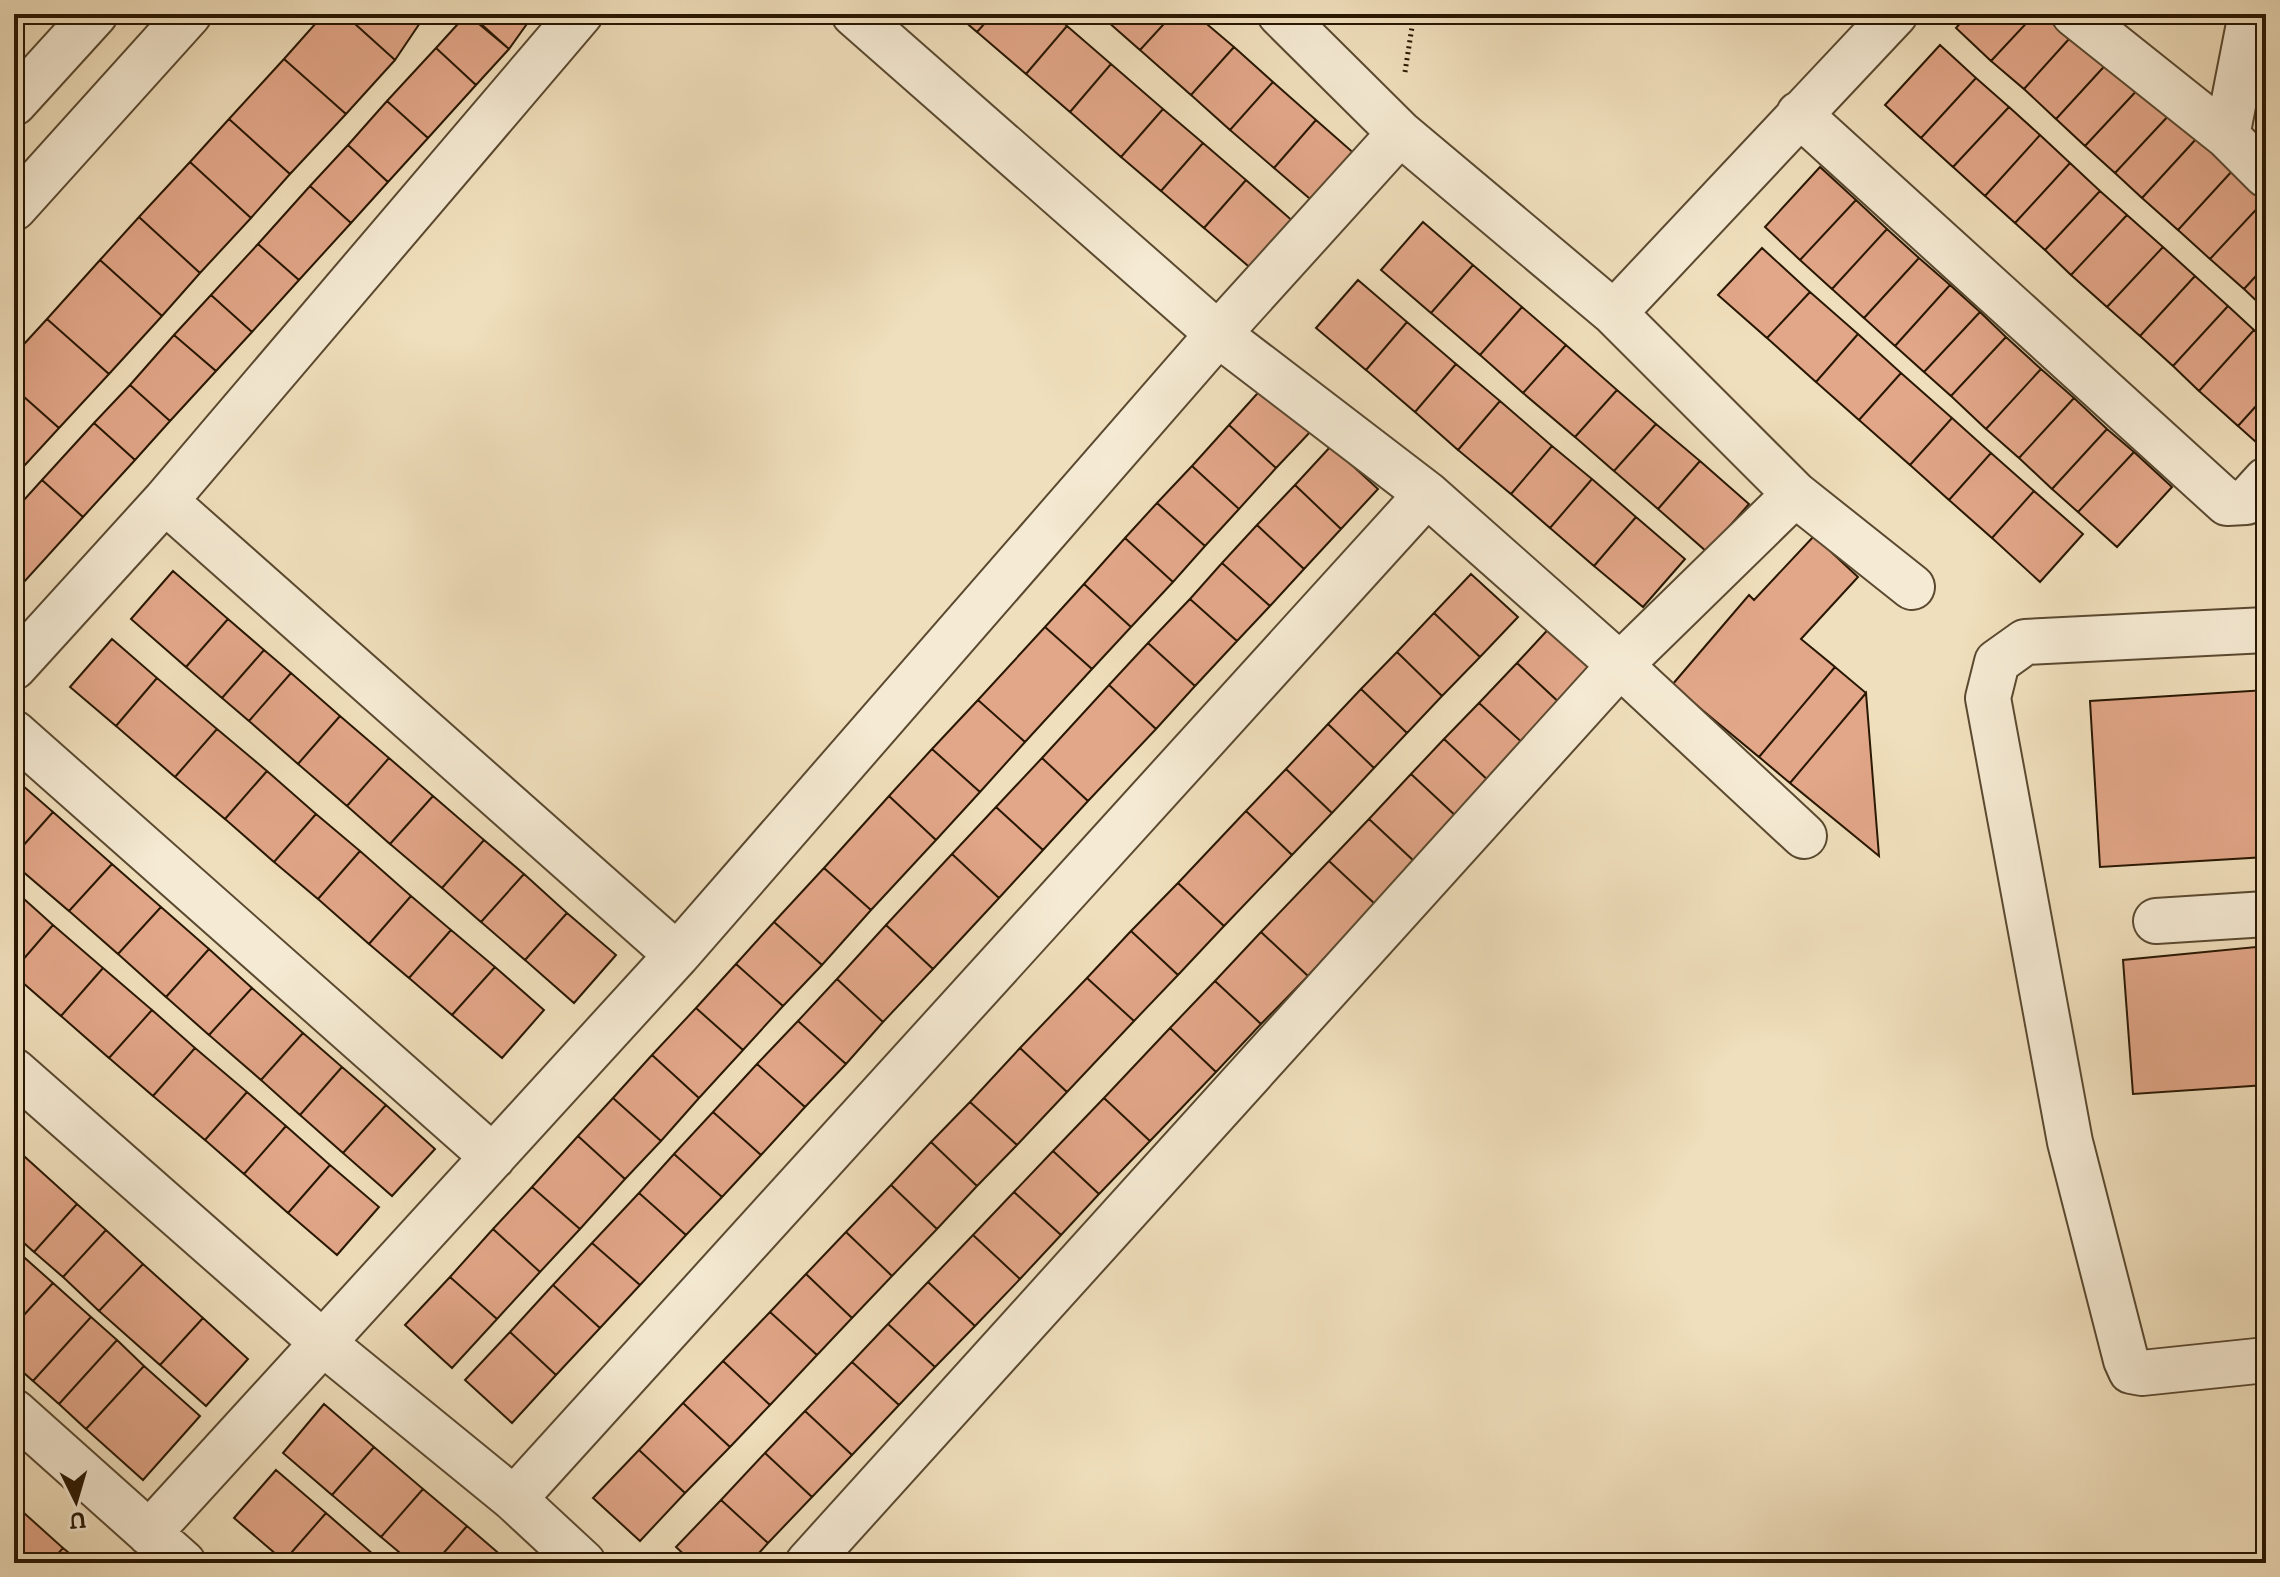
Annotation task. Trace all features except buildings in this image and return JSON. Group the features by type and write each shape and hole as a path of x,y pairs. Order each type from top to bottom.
{"street":[{"path":"14,103 95,14"},
{"path":"14,208 189,14"},
{"path":"14,667 165,501 580,14"},
{"path":"854,14 1218,334 1427,494 1620,665 1804,836"},
{"path":"1280,14 1400,133 1614,313 1795,494 1912,587"},
{"path":"1614,313 1895,14"},
{"path":"2074,14 2227,136 2266,175"},
{"path":"2227,136 2251,14"},
{"path":"1799,114 2227,503 2246,502 2266,480"},
{"path":"149,1533 677,955 1218,334 1400,133"},
{"path":"514,1499 1427,494"},
{"path":"808,1563 1620,665 1795,494"},
{"path":"165,501 677,955"},
{"path":"2266,630 2025,642 1997,662 1988,698 2070,1142 2126,1360 2131,1371 2142,1373 2266,1360"},
{"path":"14,733 493,1157"},
{"path":"2156,921 2266,914"},
{"path":"14,1071 323,1343 514,1499 583,1563"},
{"path":"14,1412 183,1563"}]}
